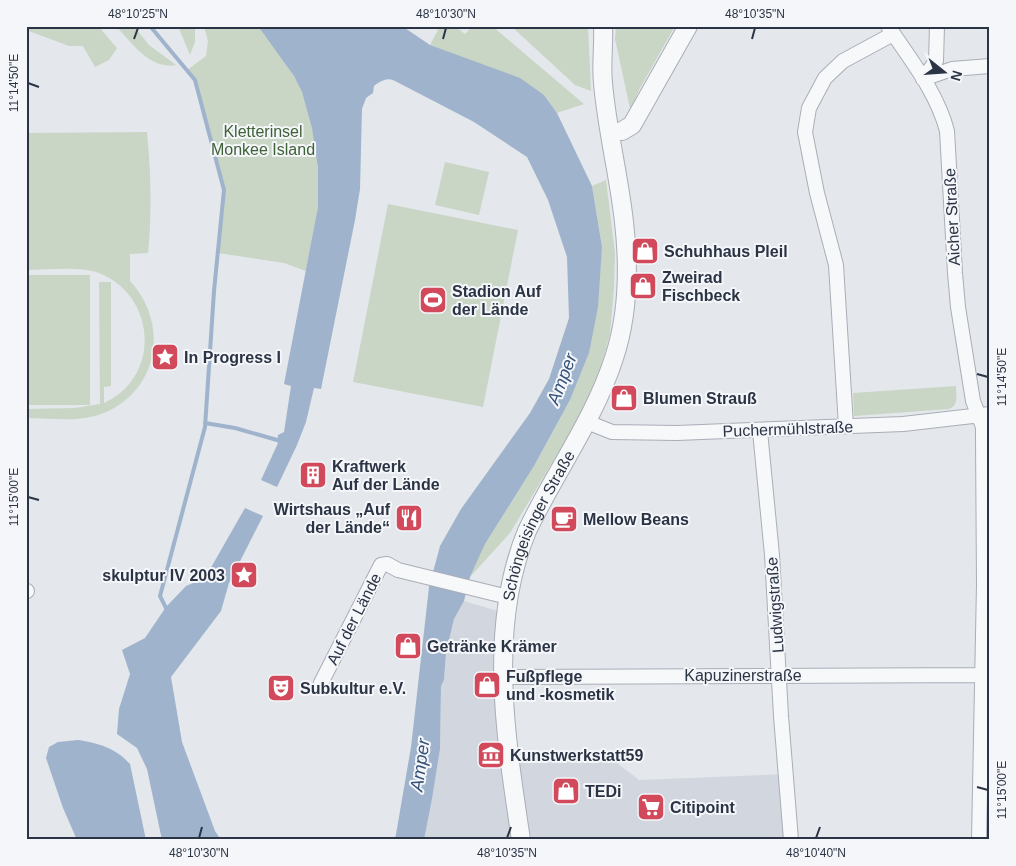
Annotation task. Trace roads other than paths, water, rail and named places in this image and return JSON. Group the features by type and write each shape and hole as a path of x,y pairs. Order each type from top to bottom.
{"street":[{"path":"622,131 632,125 688,26"},
{"path":"923,79 936,61 937,26"},
{"name":"Schöngeisinger Straße","path":"521,840 505,723 504,677 508,597 521,548 528,531 587,422 609,374 619,340 624,307 626,282 624,222 626,163 603,29"},
{"name":"Schöngeisinger Straße","path":"603,29 602,82 624,222"},
{"path":"846,426 836,265 806,143 805,125 809,108 825,78 843,61 890,30"},
{"name":"Aicher Straße","path":"890,30 941,110 947,132 958,307 971,390 984,415 987,576 983,674 985,759 979,840"},
{"path":"923,79 952,69 990,66"},
{"name":"Puchermühlstraße","path":"587,422 612,432 677,433 903,424 984,415"},
{"name":"Ludwigstraße","path":"760,431 772,555 791,840"},
{"name":"Auf der Lände","path":"321,683 381,565 387,564 398,570 508,597"},
{"name":"Kapuzinerstraße","path":"504,677 983,674"}],"water":[{"path":"258,26 402,26 430,45 520,78 544,95 557,113 592,186 602,247 598,307 589,353 570,400 534,466 485,544 470,577 464,601 454,619 446,653 444,680 441,686 440,749 424,840 395,840 411,747 429,587 440,546 461,509 530,413 549,379 569,318 567,257 548,200 527,157 474,122 395,81 382,81 374,86 373,93 366,98 362,109 360,189 321,389 314,388 306,422 277,487 261,480 278,443 278,435 284,432 291,386 284,384 318,207 318,168 312,128 302,92 294,76"},
{"path":"245,508 263,516 229,583 221,611 171,677 182,742 215,831 221,840 162,840 147,769 137,748 117,734 119,709 130,674 122,650 145,638 166,607 186,586 205,578"},
{"path":"78,740 113,750 130,764 146,840 77,840 63,808 46,758 49,747 58,742"}],"waterway":[{"name":"Amper","path":"150,26 195,80 224,190 214,291 205,427 160,596 167,610"},
{"path":"205,423 235,428 277,440"}],"place":[{"name":"Schuhhaus Pleil","path":"645,251"},
{"name":"Zweirad Fischbeck","path":"643,286"},
{"name":"Stadion Auf der Lände","path":"433,300"},
{"name":"In Progress I","path":"165,357"},
{"name":"Blumen Strauß","path":"624,398"},
{"name":"Kraftwerk Auf der Lände","path":"313,475"},
{"name":"Wirtshaus „Auf der Lände“","path":"409,518"},
{"name":"Mellow Beans","path":"564,519"},
{"name":"skulptur IV 2003","path":"244,575"},
{"name":"Getränke Krämer","path":"408,646"},
{"name":"Fußpflege und -kosmetik","path":"487,685"},
{"name":"Subkultur e.V.","path":"281,688"},
{"name":"Kunstwerkstatt59","path":"491,755"},
{"name":"TEDi","path":"566,791"},
{"name":"Citipoint","path":"651,807"}],"park label":[{"name":"Kletterinsel Monkee Island","path":"263,140"}]}
